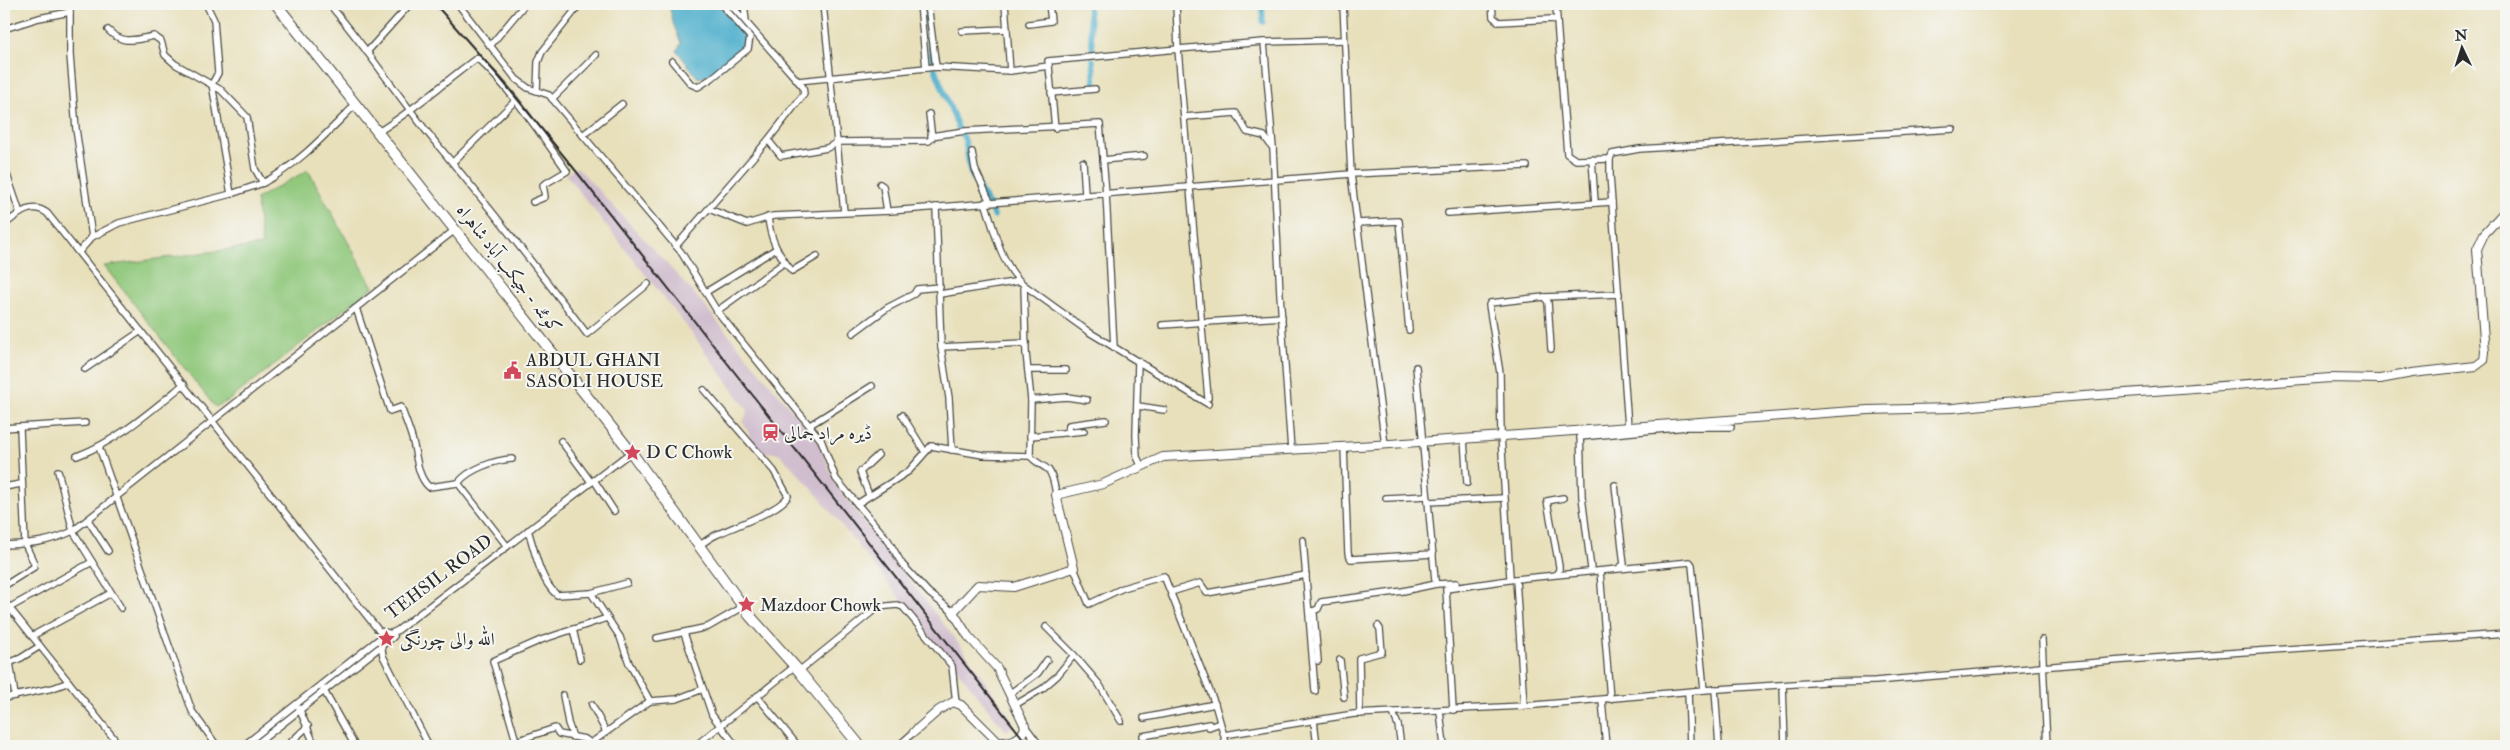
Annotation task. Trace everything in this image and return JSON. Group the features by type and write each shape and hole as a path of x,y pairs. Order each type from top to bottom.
{"highway":[{"name":"کوئٹہ - جیکب آباد شاہراہ","path":"276,4 631,452 743,607 797,668 860,746"}],"street":[{"path":"70,4 70,55 76,129 92,237"},
{"path":"206,4 214,20 218,73 212,84 231,194"},
{"path":"329,4 530,258 587,334 648,284"},
{"path":"367,52 410,4"},
{"path":"458,4 516,79 537,91 549,95 676,246 717,311 821,440 836,479 888,540 902,564 929,593 952,612 968,636 993,662 1025,726 1040,746"},
{"path":"490,46 525,4"},
{"path":"537,91 538,62 542,52 580,4"},
{"path":"672,61 691,84 698,87 748,49 750,37 721,4"},
{"path":"676,246 768,140 804,94 803,87 730,4"},
{"path":"744,4 746,22"},
{"path":"823,4 832,76 844,212"},
{"path":"920,4 926,68"},
{"path":"928,4 936,67"},
{"path":"1005,4 1010,71"},
{"path":"1029,24 1051,21 1049,4"},
{"path":"972,152 975,169 988,202 1001,252 1012,272 1022,283 1089,332 1208,401 1178,49 1176,4"},
{"path":"1343,4 1351,174 1385,444"},
{"path":"1492,4 1493,17 1499,22 1552,19 1557,21"},
{"path":"1556,4 1566,151 1572,160 1610,159"},
{"path":"4,28 70,12"},
{"path":"962,31 1007,29"},
{"path":"108,30 117,39 129,41 154,36 161,41 165,55 175,64 221,90 247,117 255,169 263,184"},
{"path":"1055,128 1048,61 1264,42 1344,40"},
{"path":"1264,42 1273,148 1291,450"},
{"path":"552,99 596,56"},
{"path":"378,132 426,101 436,88 477,58 491,71 516,101 567,171 543,185 545,197 533,202"},
{"path":"798,81 832,76 936,67 1010,71 1049,66"},
{"path":"1052,93 1095,89"},
{"path":"453,162 516,101"},
{"path":"79,252 92,237 119,223 263,184 279,175 303,156 356,104"},
{"path":"583,135 622,104"},
{"path":"1184,117 1236,112 1247,132 1264,136 1273,148"},
{"path":"768,140 781,156 827,148 838,142 929,141 932,136 929,114"},
{"path":"932,136 965,131 1055,128 1100,124 1106,193 1114,347"},
{"path":"1628,427 1612,202 1610,159 1612,154 1639,149 1695,147 1953,129"},
{"path":"1103,160 1144,156"},
{"path":"1592,159 1595,203"},
{"path":"1083,162 1085,194"},
{"path":"4,166 20,213"},
{"path":"709,210 747,224 768,217 887,211 1351,174 1527,166"},
{"path":"880,184 884,186 887,211"},
{"path":"1448,213 1612,202"},
{"path":"936,207 941,347 949,398 952,450"},
{"path":"4,225 30,208 40,208 79,252 380,631 390,636"},
{"path":"1579,434 1628,427 1868,410 1953,408 2057,398 2330,378 2380,379 2412,373 2476,366 2484,360 2485,352 2477,250 2484,234 2506,210"},
{"path":"768,217 770,234 776,249 792,271 817,256"},
{"path":"1357,223 1399,221 1409,330"},
{"path":"4,545 56,539 73,531 456,229"},
{"path":"706,292 776,249"},
{"path":"717,311 784,262"},
{"path":"940,294 1022,283"},
{"path":"1022,283 1031,400 1030,456 1038,465 1047,468 1050,472 1074,568 1089,604 1123,588 1164,576 1215,704 1224,735 1225,746"},
{"path":"852,333 887,308 914,294 917,289 940,287"},
{"path":"1524,706 1504,498 1500,373 1489,305 1490,303 1544,297 1619,294"},
{"path":"1544,297 1548,302 1551,349"},
{"path":"356,308 390,411 401,407 414,444 416,461 426,484 430,487 458,484 464,476 476,470 512,459"},
{"path":"1162,325 1282,317"},
{"path":"85,369 141,331"},
{"path":"941,347 1026,343"},
{"path":"1138,361 1136,435 1137,457 1142,465"},
{"path":"1416,367 1436,584"},
{"path":"1028,370 1066,370"},
{"path":"76,456 99,447 184,384"},
{"path":"810,425 872,386"},
{"path":"698,547 716,535 740,526 771,509 786,500 788,496 774,471 704,390"},
{"path":"1031,400 1067,397 1087,400"},
{"path":"1138,406 1164,410"},
{"path":"902,415 924,452"},
{"path":"1068,433 1069,425 1106,420"},
{"path":"4,428 85,423"},
{"path":"4,586 34,568 34,563 25,544 20,429 18,427"},
{"path":"1056,495 1104,484 1163,457 1501,436 1579,434 1688,427 1731,427"},
{"path":"1030,436 1084,431"},
{"path":"1579,434 1582,497 1591,569"},
{"path":"1464,439 1467,483"},
{"path":"561,441 593,481 614,512"},
{"path":"857,504 909,471 931,446 984,455 1030,456"},
{"path":"99,447 192,711 217,746"},
{"path":"1344,447 1348,554 1351,559 1433,554"},
{"name":"TEHSIL ROAD","path":"298,707 631,452"},
{"path":"869,495 859,474 878,455"},
{"path":"58,471 73,531 120,608"},
{"path":"4,487 21,484"},
{"path":"458,484 507,546"},
{"path":"1453,710 1446,589 1557,572 1624,567 1615,485"},
{"path":"1386,498 1504,498"},
{"path":"1557,572 1560,570 1547,501 1563,498"},
{"path":"88,520 108,551"},
{"path":"528,530 540,568 551,590 557,595 591,594 627,583"},
{"path":"1303,540 1311,612 1314,614 1318,661"},
{"path":"9,608 92,562"},
{"path":"1315,691 1308,616 1311,612 1318,609 1321,602 1403,591 1436,584 1691,564 1704,690"},
{"path":"952,612 978,585 1014,587 1074,568"},
{"path":"1600,571 1610,699"},
{"path":"1171,592 1200,583 1206,593 1306,575"},
{"path":"32,636 111,593"},
{"path":"591,594 620,637 629,663 650,701"},
{"path":"4,601 120,746"},
{"path":"695,746 757,696 878,607 897,605 903,607 952,666 956,702"},
{"path":"657,638 708,627 743,607"},
{"path":"607,618 541,640 493,662 516,741 555,728 559,734 592,744 650,701 676,699 704,689"},
{"path":"1360,714 1359,658 1382,652 1380,629 1378,626"},
{"path":"1046,627 1099,684 1121,721"},
{"path":"573,629 580,658"},
{"path":"380,631 384,656 429,746"},
{"path":"684,633 712,714 736,746"},
{"path":"1224,735 1360,714 1524,706 1704,690 1875,681 2506,634"},
{"path":"2042,640 2047,746"},
{"path":"15,696 7,664 40,646"},
{"path":"1015,705 1057,676 1074,655"},
{"path":"1010,694 1038,673 1047,660"},
{"path":"1340,660 1344,697"},
{"path":"4,698 53,688 69,682"},
{"path":"1783,685 1785,746"},
{"path":"322,688 355,746"},
{"path":"1715,690 1719,746"},
{"path":"1688,692 1690,746"},
{"path":"563,695 568,723 573,737"},
{"path":"757,696 798,746"},
{"path":"1602,700 1606,746"},
{"path":"898,746 939,710 956,702"},
{"path":"956,702 998,742 1013,744 1021,735 1025,726"},
{"path":"1144,718 1215,704"},
{"path":"592,705 606,732"},
{"path":"298,707 316,746"},
{"path":"243,746 298,707"},
{"path":"254,746 298,707"},
{"path":"1440,711 1444,746"},
{"path":"1393,713 1398,726 1401,746"},
{"path":"1314,721 1317,746"},
{"path":"1143,736 1209,724 1209,727 1220,723"},
{"path":"287,746 308,726"}],"shaded area":[{"path":"577,167 692,291 819,442 835,484 966,653 1015,725 1006,731 815,492 779,453 760,452 743,423 748,410 684,323 566,175"}],"green space":[{"path":"308,170 373,287 228,401 215,407 104,266 262,245 256,199"}],"water":[{"path":"669,4 718,4 748,38 745,45 728,64 698,78 677,51 681,43 673,23"}],"waterway":[{"path":"924,4 933,64"},
{"path":"1088,4 1093,54"},
{"path":"1262,4 1263,22"},
{"path":"1093,60 1095,87"},
{"path":"935,69 959,130"},
{"path":"961,133 965,140 970,172 986,200"},
{"path":"988,203 994,216"}],"railway":[{"path":"435,4 500,78 576,171 1029,746"}],"place":[{"name":"ABDUL GHANI SASOLI HOUSE","path":"512,370"},
{"name":"ڈیرہ مراد جمالی","path":"770,433"},
{"name":"D C Chowk","path":"632,452"},
{"name":"Mazdoor Chowk","path":"746,605"},
{"name":"اللہ والی چورنگی","path":"386,639"}]}
